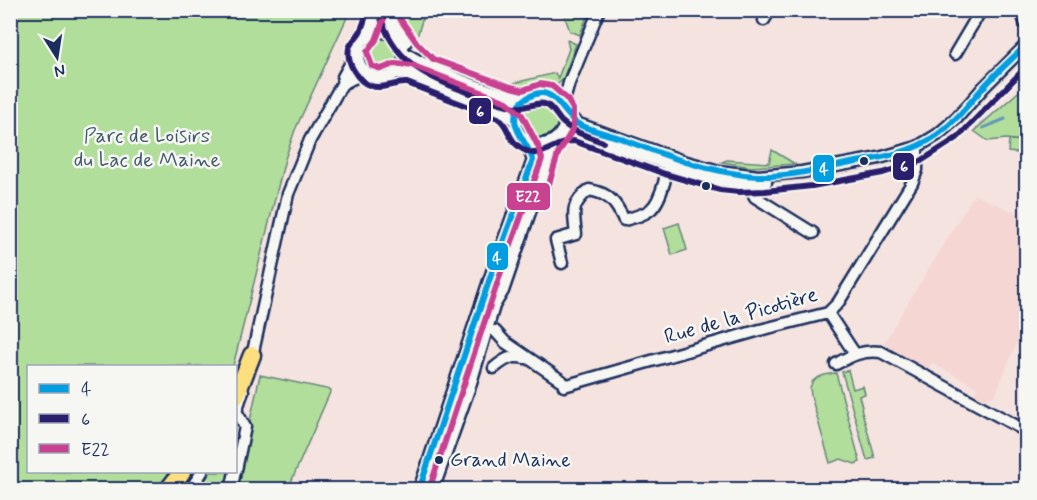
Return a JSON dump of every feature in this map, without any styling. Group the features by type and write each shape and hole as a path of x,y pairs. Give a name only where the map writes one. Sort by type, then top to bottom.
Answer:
{"highway":[{"path":"237,393 252,355"},
{"path":"168,489 180,473"}],"street":[{"path":"237,408 246,381 288,194 310,140 342,84 343,77 358,50 368,36 378,10"},
{"path":"388,10 390,20 401,42 428,67 509,96 524,99 540,93 549,95 556,99 563,110 579,124 719,171 739,174 776,175 917,150 951,123 1026,45"},
{"path":"433,489 470,386 494,306 503,291 558,136 564,126 563,110 569,83 599,10"},
{"path":"955,54 981,10"},
{"path":"1024,11 1026,25"},
{"path":"368,36 379,33 388,34 410,49 428,67"},
{"path":"395,73 403,62 401,42"},
{"path":"358,50 360,63 373,77 382,78 395,73 409,74 499,109 514,120"},
{"path":"524,138 539,144 576,132 668,166 722,181 752,183 798,179 887,162 917,150 951,131 1026,55"},
{"path":"342,84 366,72"},
{"path":"549,95 565,88 569,83"},
{"path":"419,489 493,269 533,160 514,120 517,109 524,99"},
{"name":"Rue de la Picotière","path":"495,331 505,342 562,381 564,386 828,313 838,303 912,183 917,170 917,150"},
{"path":"562,263 556,240 576,234 573,210 578,199 589,190 601,192 615,201 624,220 645,214 659,201 668,166 665,154"},
{"path":"752,183 755,197 813,233"},
{"path":"828,313 855,354"},
{"path":"836,364 855,354 867,351 887,355 1026,431"},
{"path":"494,368 508,357 528,359"},
{"path":"237,413 243,422 244,431 237,462"},
{"path":"190,489 201,473"},
{"path":"231,489 235,473"}],"shaded area":[{"path":"974,195 1026,217 1026,320 995,395 983,399 975,394 977,387 932,363 929,369 883,344"}],"green space":[{"name":"Parc de Loisirs du Lac de Maine","path":"10,11 350,11 295,130 285,159 233,365 27,365 27,473 173,473 159,489 11,489"},
{"path":"395,11 425,11 415,43 399,20"},
{"path":"553,11 576,11 587,16 580,35 570,31 564,15"},
{"path":"381,38 394,43 399,56 394,69 381,74 368,69 363,56 368,43"},
{"path":"567,40 576,44 563,79 557,85 541,82 519,87 512,86 459,67 460,65 510,84 555,73 558,78 569,49"},
{"path":"1026,85 1026,154 1008,152 1009,140 1025,141 1006,139 988,141 974,131"},
{"path":"540,101 553,106 558,119 553,132 540,137 527,132 522,119 527,106"},
{"path":"772,150 795,164 751,167 722,162 727,160 769,163"},
{"path":"535,166 540,168 483,331 478,329"},
{"path":"679,223 687,250 672,255 664,228"},
{"path":"474,338 479,340 428,489 425,489"},
{"path":"848,370 853,389 863,386 865,394 859,396 861,408 875,458 867,460 842,372"},
{"path":"836,373 860,462 855,464 841,459 830,463 811,396 810,386 815,379"},
{"path":"260,375 331,390 288,489 235,490"},
{"path":"210,473 230,473 226,489 198,489"}],"waterway":[{"path":"983,128 1005,119"}],"transit line":[{"name":"6","path":"368,10 360,32 349,48 351,65 366,84 380,87 407,83 498,118 511,138 525,151 540,153 559,144 574,141 665,174 720,190 739,192 812,186 883,173 921,161 957,138 1026,67"},
{"name":"E22","path":"397,10 398,16 417,43 433,59 523,90 540,84 552,86 567,99 573,109 573,129 558,154 546,194"},
{"name":"6","path":"379,12 393,43 402,55 424,73 451,86 503,104 516,107 547,105 571,129 603,142"},
{"name":"E22","path":"386,13 376,40 367,52 372,66 381,69 394,64 411,65 507,102 522,115 542,159 501,272 429,490"},
{"name":"4","path":"419,490 493,269 533,160 518,132 515,119 525,99 536,94 547,94 556,100 578,124 685,162 739,174 781,175 884,157 927,141 955,120 992,78 1026,45"}],"place":[{"name":"Grand Maine","path":"439,460"}]}
